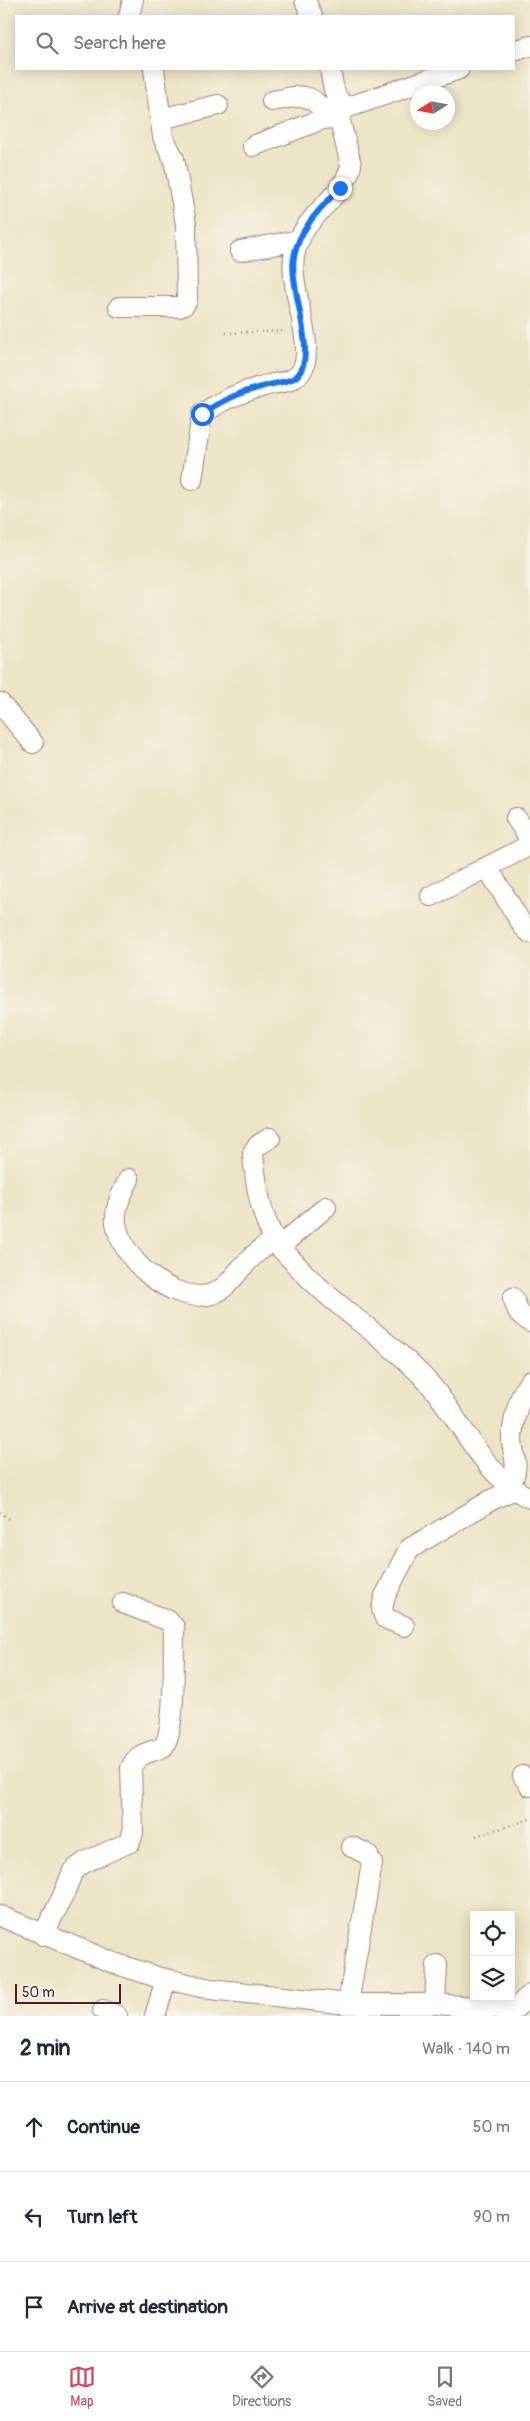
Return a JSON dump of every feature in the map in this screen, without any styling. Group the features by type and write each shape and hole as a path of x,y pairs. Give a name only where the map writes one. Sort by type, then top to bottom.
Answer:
{"street":[{"path":"130,15 133,0"},
{"path":"305,0 312,15"},
{"path":"515,51 530,46"},
{"path":"118,307 179,307 188,300 186,224 174,159 163,137 154,70"},
{"path":"192,480 202,414 260,387 295,378 302,370 306,343 293,280 294,257 299,240 307,224 340,188 350,173 352,165 339,114 342,104 338,100 330,70"},
{"path":"253,146 457,70"},
{"path":"272,102 304,96 339,114"},
{"path":"161,119 218,105"},
{"path":"240,251 299,240"},
{"path":"0,703 33,743"},
{"path":"516,818 530,839"},
{"path":"431,896 530,845"},
{"path":"488,867 523,926 530,933"},
{"path":"270,1138 257,1146 253,1155 264,1214 277,1243 332,1299 410,1363 449,1407 484,1460 518,1490"},
{"path":"129,1179 117,1207 116,1223 125,1246 145,1272 164,1286 191,1294 208,1295 224,1288 248,1260 277,1243 326,1207"},
{"path":"513,1298 519,1313 530,1322"},
{"path":"518,1490 512,1436 519,1400 530,1381"},
{"path":"404,1626 385,1618 382,1609 385,1596 409,1549 518,1490"},
{"path":"43,1935 73,1871 85,1862 130,1842 133,1833 131,1768 133,1762 142,1754 163,1747 168,1735 173,1695 174,1627 166,1620 123,1603"},
{"path":"348,2004 372,1863 367,1854 352,1847"},
{"path":"0,1916 114,1963 166,1979 210,1989 348,2004 435,2004 510,2013 530,1995"},
{"path":"435,2004 437,1965"},
{"path":"155,2016 166,1979"}],"path":[{"path":"226,333 253,330 304,331"},
{"path":"0,1512 11,1520"},
{"path":"476,1836 530,1819"}],"route":[{"path":"202,414 210,408 260,387 295,378 302,370 306,343 293,280 294,257 299,240 307,224 340,188"}]}
